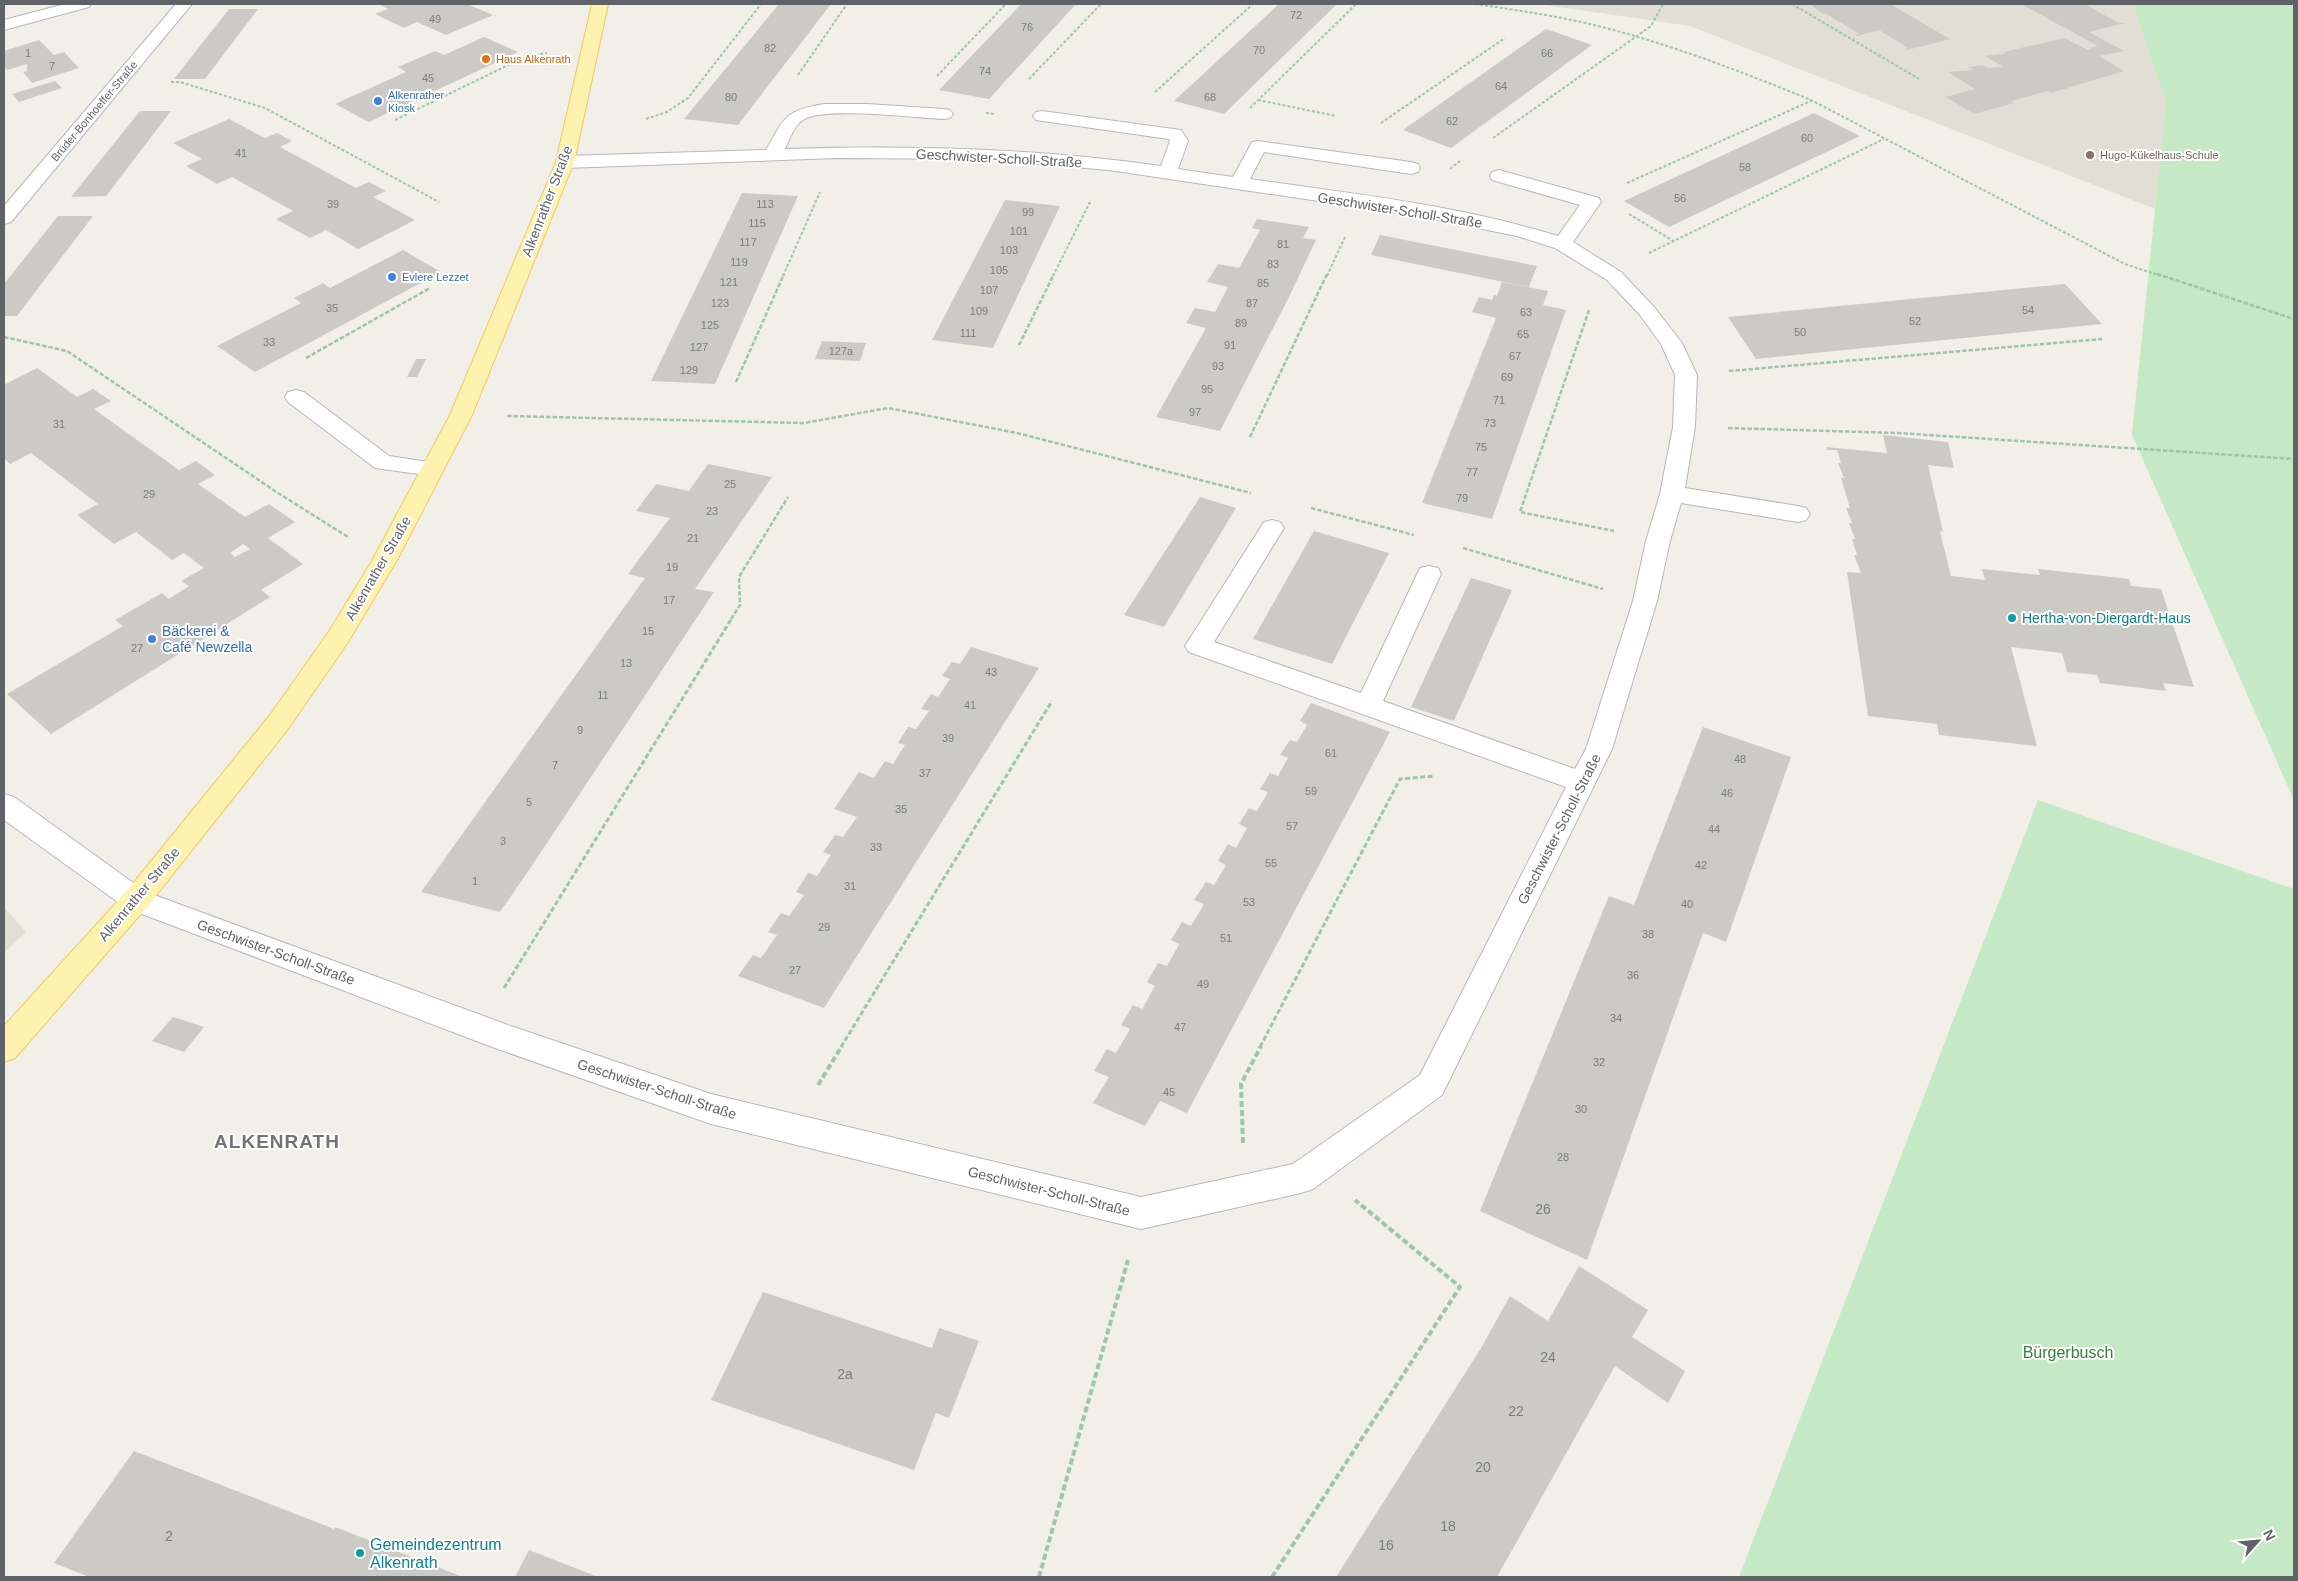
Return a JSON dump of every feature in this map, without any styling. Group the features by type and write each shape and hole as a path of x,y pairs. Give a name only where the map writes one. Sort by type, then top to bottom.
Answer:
{"main road":[{"name":"Alkenrather Straße","path":"4,1048 136,900 279,722 339,636 385,560 461,415 565,162 600,4"}],"street":[{"path":"4,25 83,4"},
{"name":"Brüder-Bonhoeffer-Straße","path":"4,218 184,4"},
{"path":"772,155 796,116 811,110 944,114"},
{"path":"1042,116 1175,134 1179,142 1168,172"},
{"path":"1239,183 1258,146 1411,168"},
{"name":"Geschwister-Scholl-Straße","path":"136,900 480,1028 711,1109 1141,1213 1301,1178 1431,1085 1599,749 1645,601 1658,541 1672,494 1684,427 1686,375 1671,343 1647,311 1610,273 1562,244 1521,231 1413,209 1168,172 1109,164 979,154 837,153 565,162"},
{"path":"1499,176 1601,202 1562,244"},
{"path":"296,397 383,463 433,470"},
{"path":"1672,494 1798,514"},
{"path":"1272,528 1198,646 1582,782"},
{"path":"1368,706 1429,574"},
{"path":"4,805 136,900"}],"path":[{"path":"600,160 608,133 667,112 688,98 761,4"},
{"path":"1001,108 995,114 970,112 944,114 929,107 928,86 1006,4"},
{"path":"1028,80 1101,4"},
{"path":"1152,94 1253,4"},
{"path":"1245,113 1356,4"},
{"path":"1475,4 1539,13 1635,36 1812,100 2125,264 2294,319"},
{"path":"1490,140 1651,26 1663,4"},
{"path":"1792,4 1919,79"},
{"path":"1378,125 1505,38"},
{"path":"395,120 527,56 590,49"},
{"path":"118,82 180,82 265,108 439,202"},
{"path":"1258,100 1341,117"},
{"path":"1675,242 1601,202 1625,184 1812,100"},
{"path":"1658,541 1520,512 1598,285 1610,273 1884,139"},
{"path":"736,382 837,153"},
{"path":"1413,209 1427,188 1466,157"},
{"path":"1019,345 1109,164"},
{"path":"1250,437 1361,202"},
{"path":"296,397 274,376 430,288"},
{"path":"4,337 67,351 278,493 385,560"},
{"path":"1686,375 2102,339"},
{"path":"461,415 804,424 888,408 1017,433 1257,495"},
{"path":"1684,427 1898,433 2294,459"},
{"path":"480,1028 740,605 739,577 788,497"},
{"path":"1305,507 1420,537"},
{"path":"1458,547 1645,601"},
{"path":"792,1128 1052,701"},
{"path":"1244,1190 1241,1084 1400,779 1434,777 1453,736"},
{"path":"1272,1577 1460,1287 1316,1168"},
{"path":"1039,1577 1141,1213"}],"shaded area":[{"name":"Hugo-Kükelhaus-Schule","path":"1538,4 2133,4 2166,102 2155,209 1690,26"},
{"path":"4,907 26,932 4,953"}],"green space":[{"path":"2133,4 2294,4 2294,800 2132,435 2166,102"},
{"name":"Bürgerbusch","path":"2038,800 2294,889 2294,1577 1739,1577"}],"building":[{"path":"378,4 467,4 493,15 446,35 417,22 404,28 375,14 388,9"},
{"path":"779,4 831,4 738,125 684,119"},
{"path":"1021,4 1076,4 989,99 939,90"},
{"path":"1279,4 1337,4 1224,114 1174,101"},
{"path":"1810,4 1890,4 1950,39 1907,50 1904,49 1908,48 1879,30 1857,36 1855,35 1859,34 1825,13 1823,14"},
{"path":"2021,4 2084,4 2119,23 2125,23 2089,32 2124,51 2099,56 2124,71 2051,93 2048,91 2011,101 2014,103 1974,114 1946,97 1975,89 1948,72 1974,70 1969,67 1982,65 1988,68 2003,67 1985,56 2003,54 2006,53 2003,52 2065,38 2088,50 2098,46"},
{"path":"229,9 258,9 205,79 174,79"},
{"path":"1546,29 1592,45 1451,148 1403,130"},
{"path":"484,37 518,52 369,122 335,104 406,72 398,67 435,51 444,55"},
{"path":"39,40 54,55 64,52 79,68 32,83 23,72 27,71 27,64 7,70 4,66 4,51"},
{"path":"55,81 62,88 19,102 12,94"},
{"path":"140,111 171,111 106,196 71,197"},
{"path":"1814,113 1860,136 1669,227 1624,201"},
{"path":"229,119 265,138 277,133 292,141 280,147 356,188 369,182 386,191 373,197 415,220 358,249 326,230 310,238 276,219 293,211 232,177 217,184 186,166 202,159 173,143"},
{"path":"742,193 798,196 715,384 651,381"},
{"path":"1005,200 1060,206 993,348 932,340"},
{"path":"58,216 93,216 17,316 4,316 4,284"},
{"path":"1257,219 1309,227 1303,238 1316,240 1288,299 1220,431 1156,417 1206,328 1186,323 1195,308 1215,312 1228,287 1207,282 1218,264 1239,268 1260,230 1252,228"},
{"path":"1380,235 1537,266 1529,287 1371,255"},
{"path":"403,250 441,272 255,372 217,346 301,303 294,298 323,283 330,288"},
{"path":"1502,282 1548,291 1543,305 1566,310 1492,519 1422,503 1496,318 1472,312 1479,297 1492,300 1494,295 1497,296"},
{"path":"2065,284 2102,324 1756,359 1728,317"},
{"path":"822,341 866,343 860,361 815,359"},
{"path":"416,359 426,359 417,377 407,377"},
{"path":"37,368 77,397 93,389 111,401 94,409 179,470 196,461 215,475 198,484 245,517 269,504 295,522 268,538 303,564 261,590 270,597 51,734 7,694 123,626 115,620 162,593 169,599 189,586 181,581 204,568 184,553 172,560 136,532 114,544 77,515 98,504 31,453 10,464 4,458 4,385","holes":["243,544 250,549 235,557 230,553"]},
{"name":"Hertha-von-Diergardt-Haus","path":"1883,435 1948,442 1954,468 1928,465 1943,532 1940,531 1951,576 1985,580 1982,569 2040,575 2038,569 2129,579 2131,586 2161,589 2194,687 2163,683 2166,691 2100,683 2097,675 2067,672 2062,653 2011,647 2037,746 1939,735 1937,724 1868,716 1847,572 1861,573 1854,555 1857,555 1852,539 1855,539 1849,523 1852,523 1846,508 1850,508 1841,478 1844,478 1838,463 1841,463 1837,450 1827,450 1826,447 1887,453"},
{"path":"708,464 772,477 695,589 714,592 529,870 500,912 421,892 645,578 628,574 670,518 636,511 656,484 689,491"},
{"path":"1200,497 1236,508 1164,627 1124,615"},
{"path":"1314,531 1389,553 1332,664 1253,639"},
{"path":"1471,578 1512,590 1454,721 1411,707"},
{"path":"971,647 1039,668 824,1008 738,976 753,955 761,958 777,935 768,932 781,913 789,916 804,895 796,892 808,873 817,876 831,855 823,852 835,835 843,837 857,817 834,809 859,772 874,778 885,761 893,764 905,745 898,743 908,727 916,729 929,711 921,709 931,694 938,697 950,679 942,676 952,662 960,664"},
{"path":"1311,703 1390,732 1187,1113 1160,1101 1145,1126 1093,1103 1109,1077 1094,1071 1107,1049 1116,1053 1130,1029 1121,1025 1133,1005 1142,1009 1155,986 1147,982 1158,963 1167,966 1179,944 1171,940 1182,922 1191,926 1204,904 1194,900 1206,882 1214,885 1226,865 1218,861 1228,844 1236,848 1247,828 1239,824 1249,808 1257,811 1268,792 1260,789 1270,773 1278,776 1288,758 1280,755 1290,740 1297,742 1307,725 1300,721"},
{"path":"1703,727 1791,757 1726,942 1703,933 1587,1260 1480,1211 1609,896 1634,905"},
{"path":"173,1017 204,1027 184,1052 152,1041"},
{"path":"1579,1266 1648,1310 1632,1337 1685,1371 1668,1403 1615,1366 1497,1577 1336,1577 1481,1348 1510,1296 1548,1321"},
{"path":"763,1292 932,1348 939,1328 979,1341 949,1418 936,1413 914,1470 711,1400"},
{"path":"134,1451 463,1577 89,1577 54,1563"},
{"name":"Gemeindezentrum Alkenrath","path":"529,1550 598,1577 515,1577"}],"place":[{"name":"Haus Alkenrath","path":"486,59"},
{"name":"Alkenrather Kiosk","path":"378,101"},
{"name":"Hugo-Kükelhaus-Schule","path":"2090,155"},
{"name":"Evlere Lezzet","path":"392,277"},
{"name":"Hertha-von-Diergardt-Haus","path":"2012,618"},
{"name":"Bäckerei & Café Newzella","path":"152,639"},
{"name":"Gemeindezentrum Alkenrath","path":"360,1553"}],"district":[{"name":"ALKENRATH","path":"277,1141"}]}
